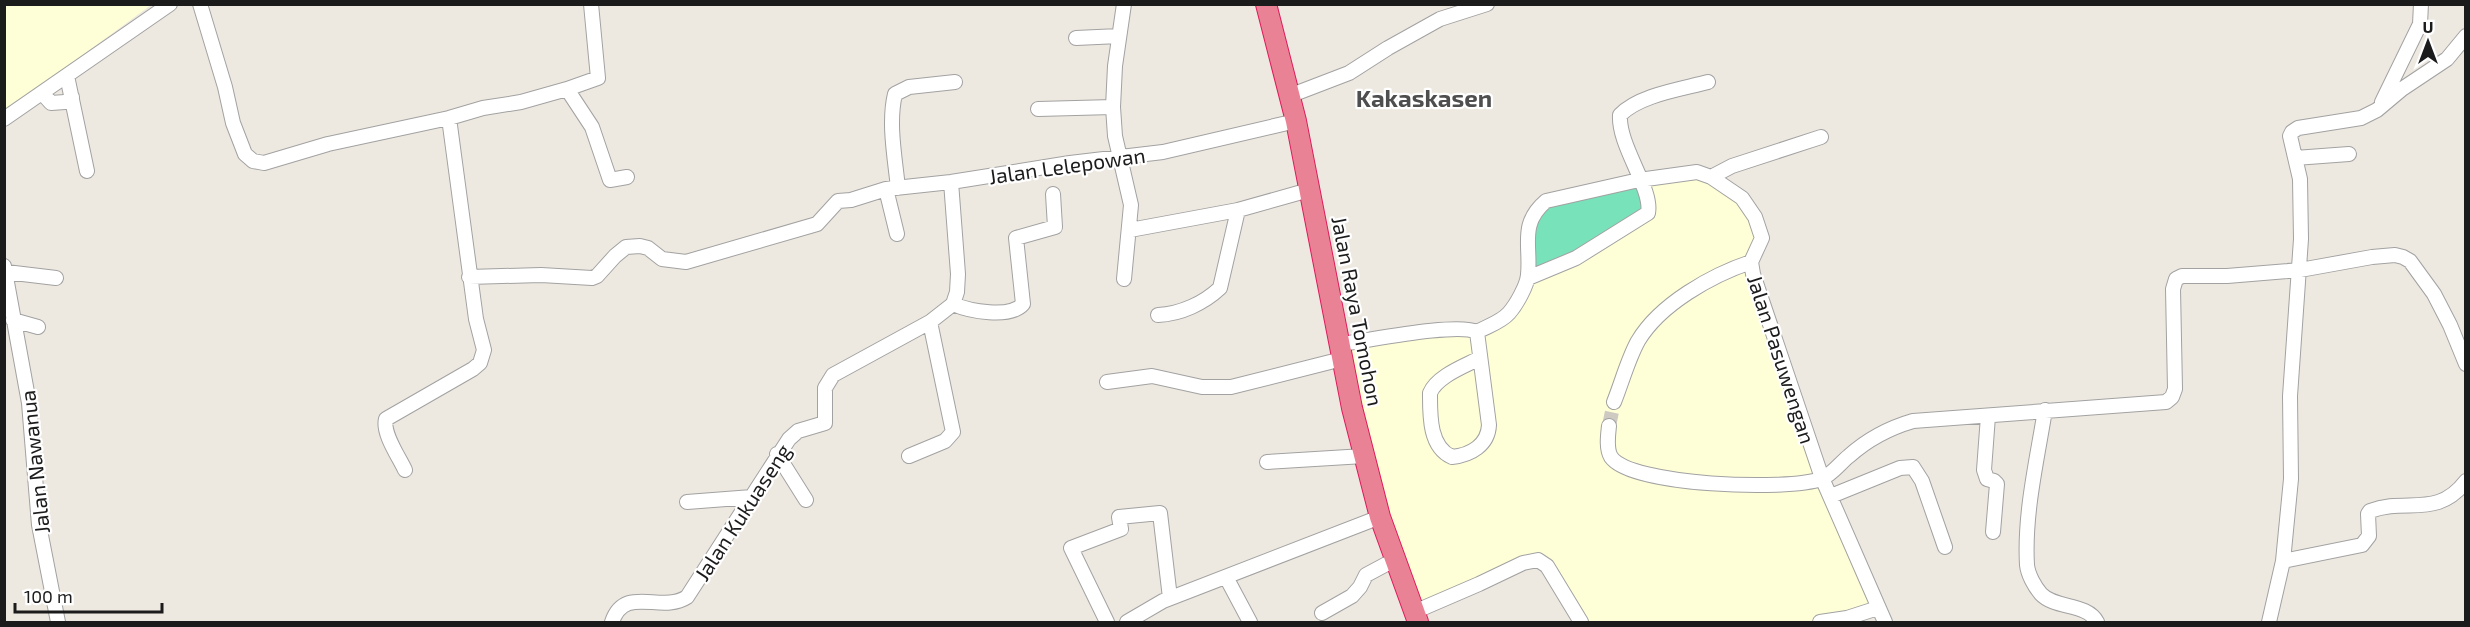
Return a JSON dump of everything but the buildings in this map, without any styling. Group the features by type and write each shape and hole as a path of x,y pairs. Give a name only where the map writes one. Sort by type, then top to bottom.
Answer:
{"highway":[{"name":"Jalan Raya Tomohon","path":"1266,4 1296,121 1364,456 1380,517 1416,617"}],"street":[{"path":"4,119 170,4"},
{"path":"200,4 223,77 233,123 245,154 253,161 264,163 328,144 567,89 598,78 591,4"},
{"path":"1124,4 1113,107 1115,136 1131,205 1124,279"},
{"path":"1288,96 1349,73 1440,19 1487,4"},
{"path":"2377,110 2392,85 2420,24 2421,4"},
{"path":"1076,38 1119,36"},
{"path":"2269,622 2283,561 2291,479 2290,396 2300,270 2301,196 2295,158 2289,140 2292,132 2298,128 2361,118 2377,110 2402,89 2447,59 2466,36"},
{"path":"67,76 87,171"},
{"path":"897,234 892,188 894,137 892,103 895,94 909,87 955,82"},
{"path":"1528,278 1576,258 1648,213 1647,198 1622,132 1620,115 1636,104 1662,94 1708,82"},
{"path":"567,89 592,127 610,180 627,177"},
{"path":"42,93 51,103 57,104 72,97"},
{"path":"1038,109 1113,107"},
{"path":"405,470 387,433 386,420 473,369 483,357 484,350 476,319 449,118"},
{"name":"Jalan Lelepowan","path":"470,277 530,274 592,278 597,276 621,250 635,246 648,248 662,259 686,262 817,224 838,201 852,200 892,188 951,182 1120,156 1163,152 1296,121"},
{"path":"1711,177 1732,166 1821,137"},
{"path":"2295,158 2349,154"},
{"name":"Jalan Pasuwengan","path":"1477,332 1492,326 1509,313 1528,278 1528,226 1538,208 1546,201 1639,180 1697,172 1711,177 1742,198 1755,217 1762,238 1751,262 1756,284 1822,478 1885,622"},
{"path":"951,182 958,274 957,292 953,304 978,312 1010,310 1021,307 1023,304 1016,238 1055,227 1053,194"},
{"path":"1130,230 1238,210 1309,190"},
{"path":"1158,315 1172,315 1188,309 1220,288 1238,210"},
{"path":"1609,426 1608,447 1611,457 1623,467 1678,480 1741,486 1802,483 1822,478 1879,434 1912,421 2166,402 2172,397 2175,385 2174,289 2176,279 2181,276 2227,276 2300,270 2395,255 2410,261 2438,302 2466,364"},
{"path":"1614,402 1638,341 1652,324 1700,285 1751,262"},
{"path":"5,269 56,278"},
{"name":"Jalan Nawanua","path":"5,269 29,403 39,525 58,622"},
{"name":"Jalan Kukuaseng","path":"612,622 617,610 626,604 676,601 687,597 777,454 798,431 825,423 825,388 833,375 930,322 953,304"},
{"path":"13,320 38,327"},
{"path":"909,456 945,441 953,432 930,322"},
{"path":"1107,382 1152,376 1202,387 1231,387 1341,351 1428,332 1465,329 1477,332 1489,433 1483,443 1473,452 1452,457 1441,451 1436,443 1430,393 1432,387 1446,376 1480,358"},
{"path":"2045,410 2030,515 2027,567 2042,595 2088,613 2097,622"},
{"path":"1988,416 1984,470 1987,479 1996,484 1993,532"},
{"path":"777,454 806,500"},
{"path":"1266,462 1364,456"},
{"path":"1831,496 1900,468 1913,467 1922,481 1945,547"},
{"path":"2283,561 2362,545 2369,536 2368,514 2370,511 2440,502 2457,492 2466,481"},
{"path":"687,502 752,496"},
{"path":"1107,622 1071,548 1121,529 1119,518 1160,513 1170,598"},
{"path":"1126,622 1170,598 1380,517"},
{"path":"1322,613 1352,596 1366,575 1394,560"},
{"path":"1416,617 1479,584 1524,563 1538,560 1547,566 1581,622"},
{"path":"1226,577 1250,622"},
{"path":"1820,622 1847,618 1878,608"}],"shaded area":[{"path":"5,5 151,5 5,112"},
{"path":"1697,172 1742,198 1762,238 1753,274 1878,608 1820,622 1581,622 1543,562 1414,612 1340,344 1492,326 1528,278 1532,217"}],"green space":[{"path":"1639,180 1648,213 1528,278 1537,208"}],"tunnel":[{"path":"1609,426 1614,402"}],"district":[{"name":"Kakaskasen","path":"1424,97"}]}
